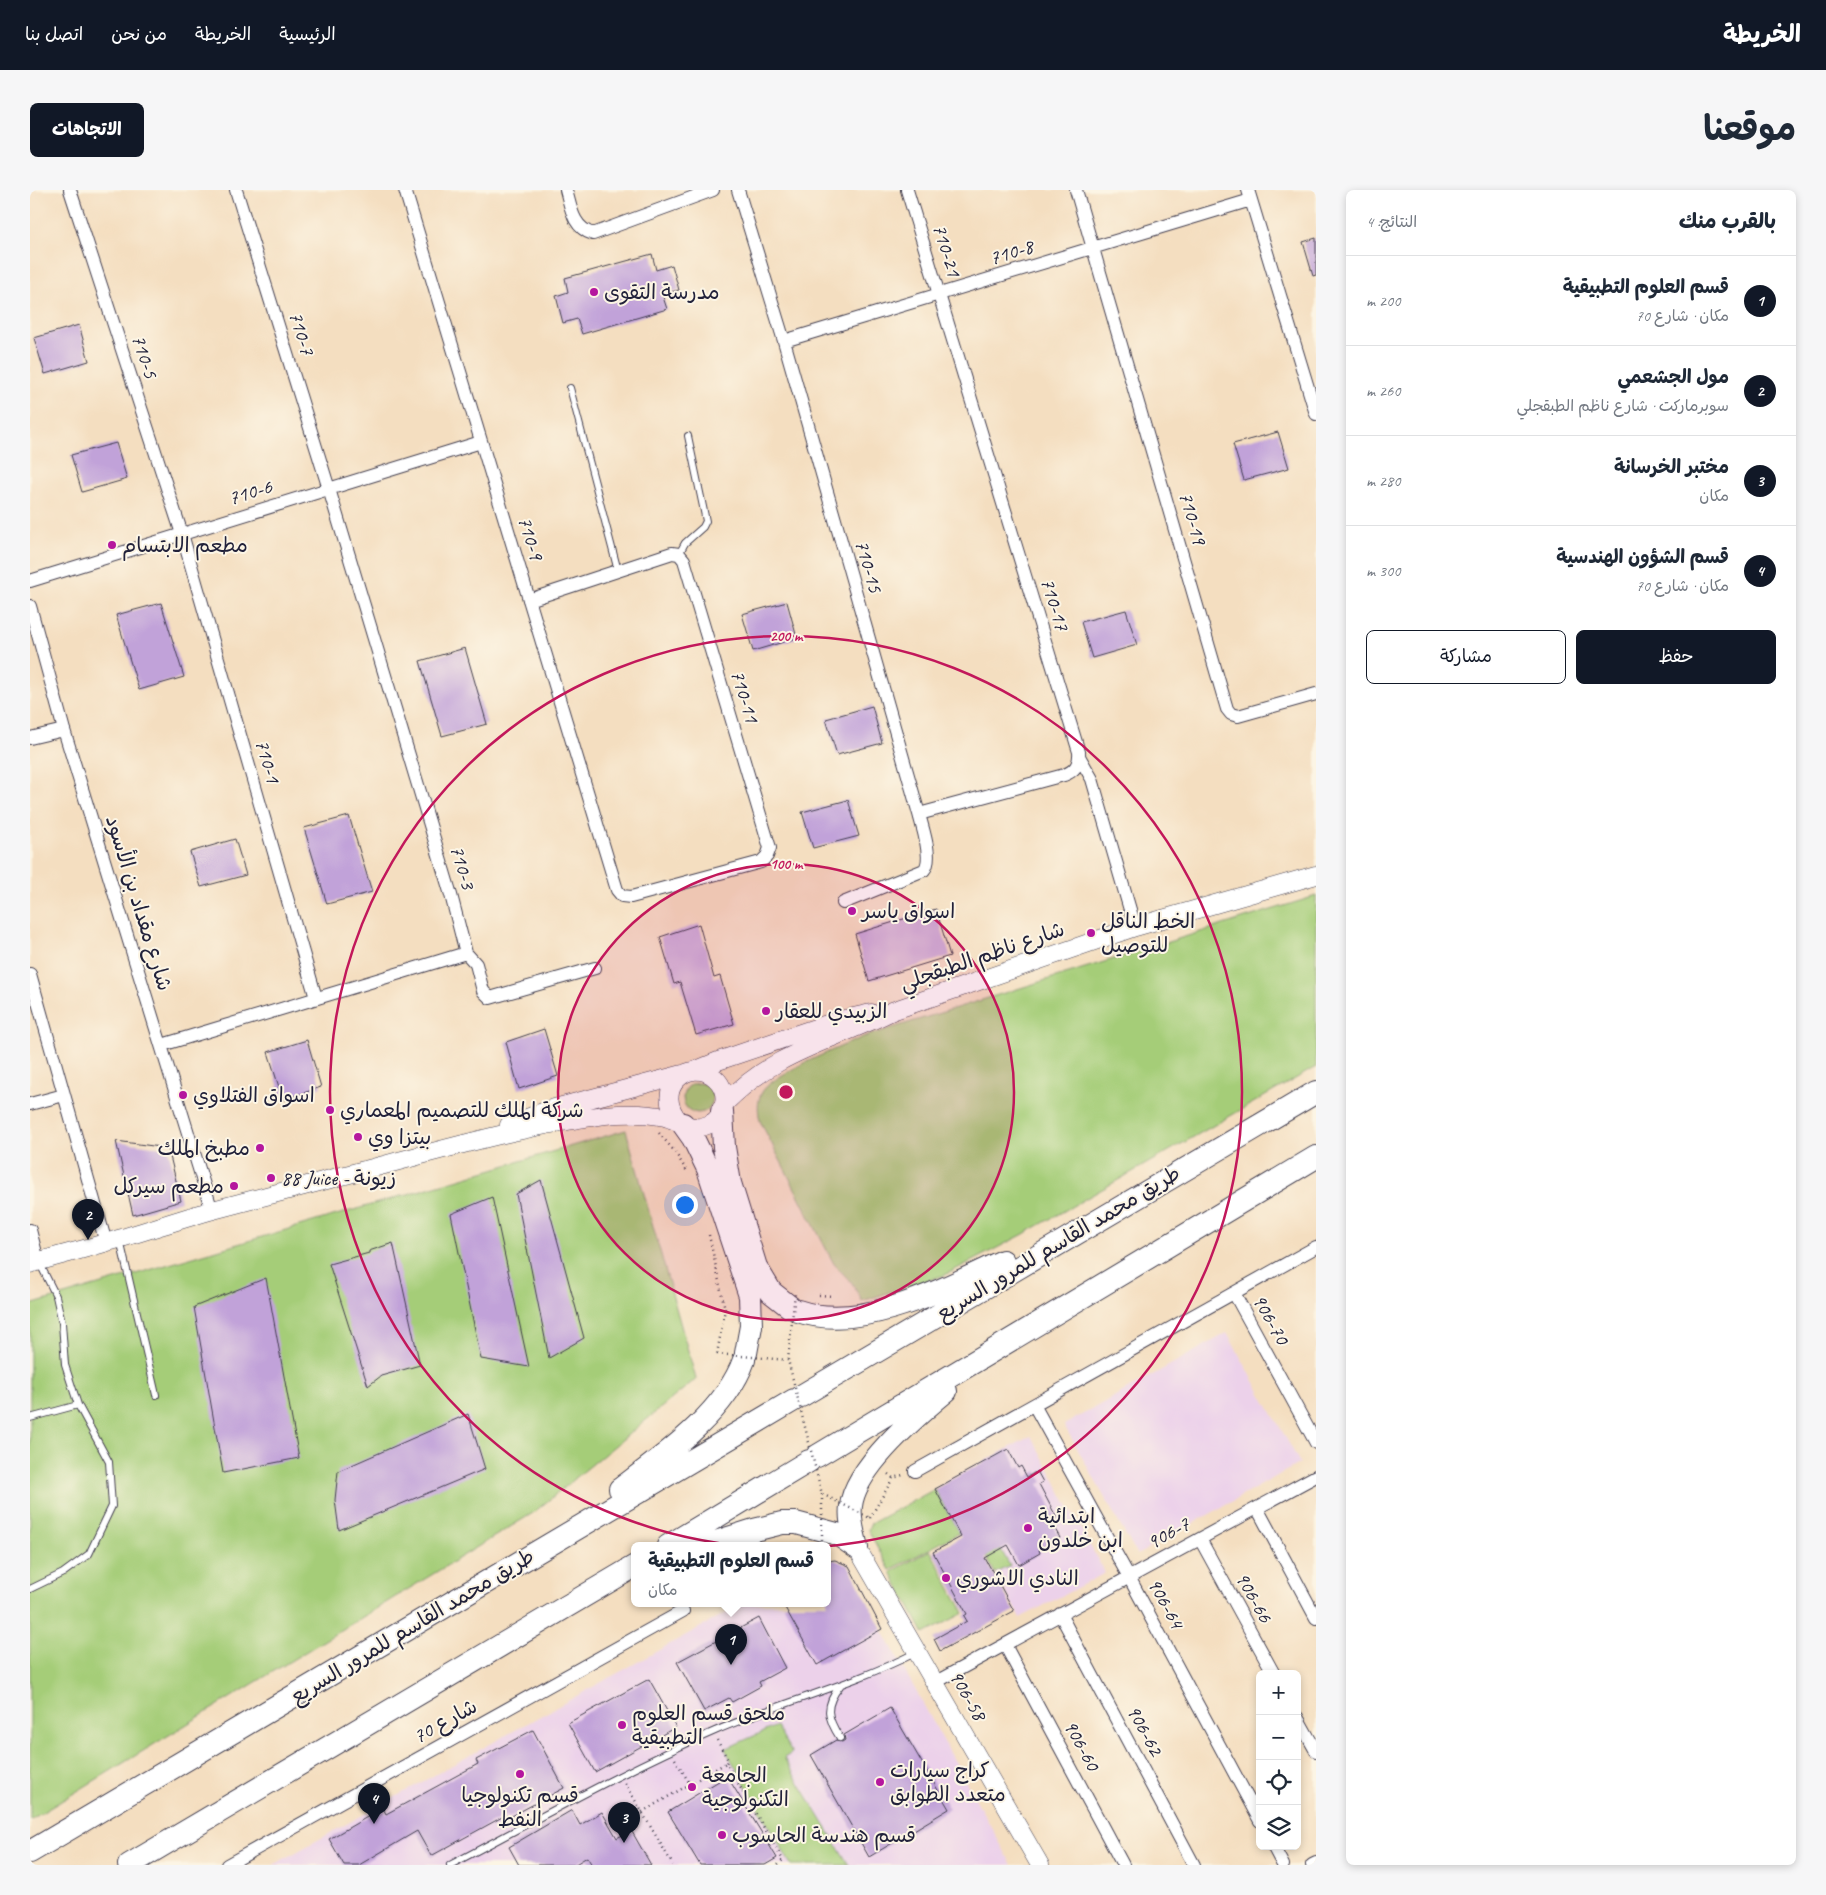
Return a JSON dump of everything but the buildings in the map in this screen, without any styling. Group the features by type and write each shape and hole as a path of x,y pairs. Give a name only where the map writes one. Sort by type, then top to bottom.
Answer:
{"highway":[{"name":"طريق محمد القاسم للمرور السريع","path":"30,1852 1137,1196 1316,1092"},
{"path":"723,1107 724,1147 730,1184 756,1268 771,1292 814,1316 831,1318 874,1312 917,1300 1137,1196"},
{"path":"534,1554 660,1458 683,1438 727,1393 735,1381 745,1356 751,1326 750,1296 708,1169 693,1138 681,1122"},
{"path":"675,1542 1316,1157"},
{"path":"857,1548 852,1525 851,1505 856,1486 874,1461 924,1409 1021,1333"},
{"path":"716,1542 782,1523 796,1523 837,1534 857,1548"},
{"path":"129,1865 631,1568"},
{"path":"563,1608 631,1579"}],"street":[{"name":"710-5","path":"70,190 182,534"},
{"name":"710-7","path":"236,190 329,489"},
{"name":"710-9","path":"405,190 617,890 622,896"},
{"path":"566,190 575,221 583,231 593,234 713,190"},
{"name":"710-15","path":"738,190 784,341 919,814 929,862 927,868 921,872 844,903"},
{"name":"710-21","path":"907,190 939,294"},
{"name":"710-19","path":"1076,190 1227,710 1231,714 1238,716 1316,694"},
{"path":"1249,195 1316,414"},
{"name":"710-8","path":"784,341 1094,247 1249,195"},
{"name":"710-17","path":"939,294 1080,758 1092,779 1135,927"},
{"name":"710-6","path":"30,580 481,442"},
{"name":"710-3","path":"329,489 451,895 466,953 476,964 483,991 490,998 595,968"},
{"name":"710-1","path":"182,534 316,998"},
{"path":"529,600 672,553 679,554"},
{"name":"710-11","path":"622,896 631,897 761,862 767,856 770,848 684,560 679,554"},
{"name":"شارع مقداد بن الأسود","path":"30,606 64,730 212,1210"},
{"path":"30,738 64,730"},
{"path":"919,814 1064,775 1075,770 1080,758"},
{"name":"شارع ناظم الطبقجلي","path":"892,1011 1135,927 1316,875"},
{"path":"162,1045 466,953"},
{"path":"30,974 64,1095 113,1241"},
{"path":"477,1140 551,1109 689,1072 836,1021 892,1011"},
{"path":"30,1230 34,1262 113,1241 212,1210 477,1140 606,1115 643,1114 701,1127 710,1124 717,1118 723,1107 750,1080 780,1061 858,1028 892,1011"},
{"path":"681,1122 672,1112 669,1102 670,1091 675,1081 689,1072 704,1072 714,1076 721,1084 725,1094 723,1107"},
{"path":"30,1104 64,1095"},
{"path":"915,1470 1316,1247"},
{"name":"906-70","path":"1234,1293 1316,1443"},
{"name":"906-64","path":"1034,1405 1256,1814"},
{"name":"906-7","path":"934,1683 1316,1476"},
{"path":"1257,1508 1316,1618"},
{"name":"906-66","path":"1200,1538 1272,1670"},
{"name":"906-58","path":"857,1548 1040,1865"},
{"name":"شارع 70","path":"227,1865 683,1611"},
{"name":"906-62","path":"1060,1614 1194,1865"},
{"name":"906-60","path":"1005,1645 1123,1865"},
{"path":"1301,1724 1316,1751"},
{"path":"1276,1850 1284,1865"},
{"path":"1312,1865 1316,1863"}],"lane":[{"path":"570,388 618,571"},
{"path":"679,554 685,543 703,527 706,521 688,436"},
{"path":"113,1241 156,1395"},
{"path":"30,1589 63,1573 89,1554 112,1506 109,1462 78,1405 65,1365 62,1323 56,1296 34,1262"},
{"path":"30,1418 78,1405"},
{"path":"450,1865 620,1776 713,1732 768,1710 874,1673 917,1652"},
{"path":"840,1686 833,1696 829,1708 830,1720 840,1738"}],"path":[{"path":"643,1114 675,1152 691,1179"},
{"path":"707,1230 715,1258 724,1309 716,1354 788,1360"},
{"path":"794,1304 788,1360 822,1494 822,1542"},
{"path":"874,1461 893,1478"},
{"path":"822,1494 870,1518 893,1478 915,1470"},
{"path":"713,1732 728,1760 726,1763 782,1860 778,1865"},
{"path":"671,1752 690,1784"},
{"path":"642,1812 726,1763"},
{"path":"620,1776 673,1865"}],"shaded area":[{"path":"1227,1333 1300,1463 1137,1555 1064,1425"},
{"path":"1031,1436 1105,1573 1020,1618 946,1482"},
{"name":"الجامعة التكنولوجية","path":"831,1560 835,1560 847,1566 1012,1865 273,1865 737,1607 831,1607"}],"green space":[{"path":"1316,896 1316,1067 1022,1235 945,1275 862,1301 852,1283 834,1264 760,1121 759,1101 761,1094 767,1086 791,1070 863,1037"},
{"path":"698,1083 709,1087 713,1098 709,1109 698,1113 687,1109 683,1098 687,1087"},
{"path":"626,1130 696,1379 533,1513 30,1820 30,1305"},
{"path":"935,1489 959,1533 890,1570 868,1530 870,1524"},
{"path":"972,1496 1010,1566 995,1573 958,1504"},
{"path":"930,1550 964,1613 924,1634 891,1572"},
{"path":"776,1726 792,1753 784,1758 849,1865 791,1865 725,1749"}],"place":[{"name":"مدرسة التقوى","path":"594,292"},
{"name":"مطعم الابتسام","path":"112,545"},
{"name":"اسواق ياسر","path":"852,911"},
{"name":"الخط الناقل للتوصيل","path":"1091,933"},
{"name":"الزبيدي للعقار","path":"766,1011"},
{"name":"اسواق الفتلاوي","path":"183,1095"},
{"name":"شركة الملك للتصميم المعماري","path":"330,1110"},
{"name":"بيتزا وي","path":"358,1137"},
{"name":"مطبخ الملك","path":"260,1148"},
{"name":"88 Juice - زيونة","path":"271,1178"},
{"name":"مطعم سيركل","path":"234,1186"},
{"name":"مول الجشعمي","path":"88,1240"},
{"name":"ابتدائية ابن خلدون","path":"1028,1528"},
{"name":"النادي الاشوري","path":"946,1578"},
{"name":"قسم العلوم التطبيقية","path":"731,1665"},
{"name":"ملحق قسم العلوم التطبيقية","path":"622,1725"},
{"name":"قسم تكنولوجيا النفط","path":"520,1774"},
{"name":"كراج سيارات متعدد الطوابق","path":"880,1782"},
{"name":"الجامعة التكنولوجية","path":"692,1787"},
{"name":"قسم الشؤون الهندسية","path":"374,1824"},
{"name":"قسم هندسة الحاسوب","path":"722,1835"},
{"name":"مختبر الخرسانة","path":"624,1843"}]}
